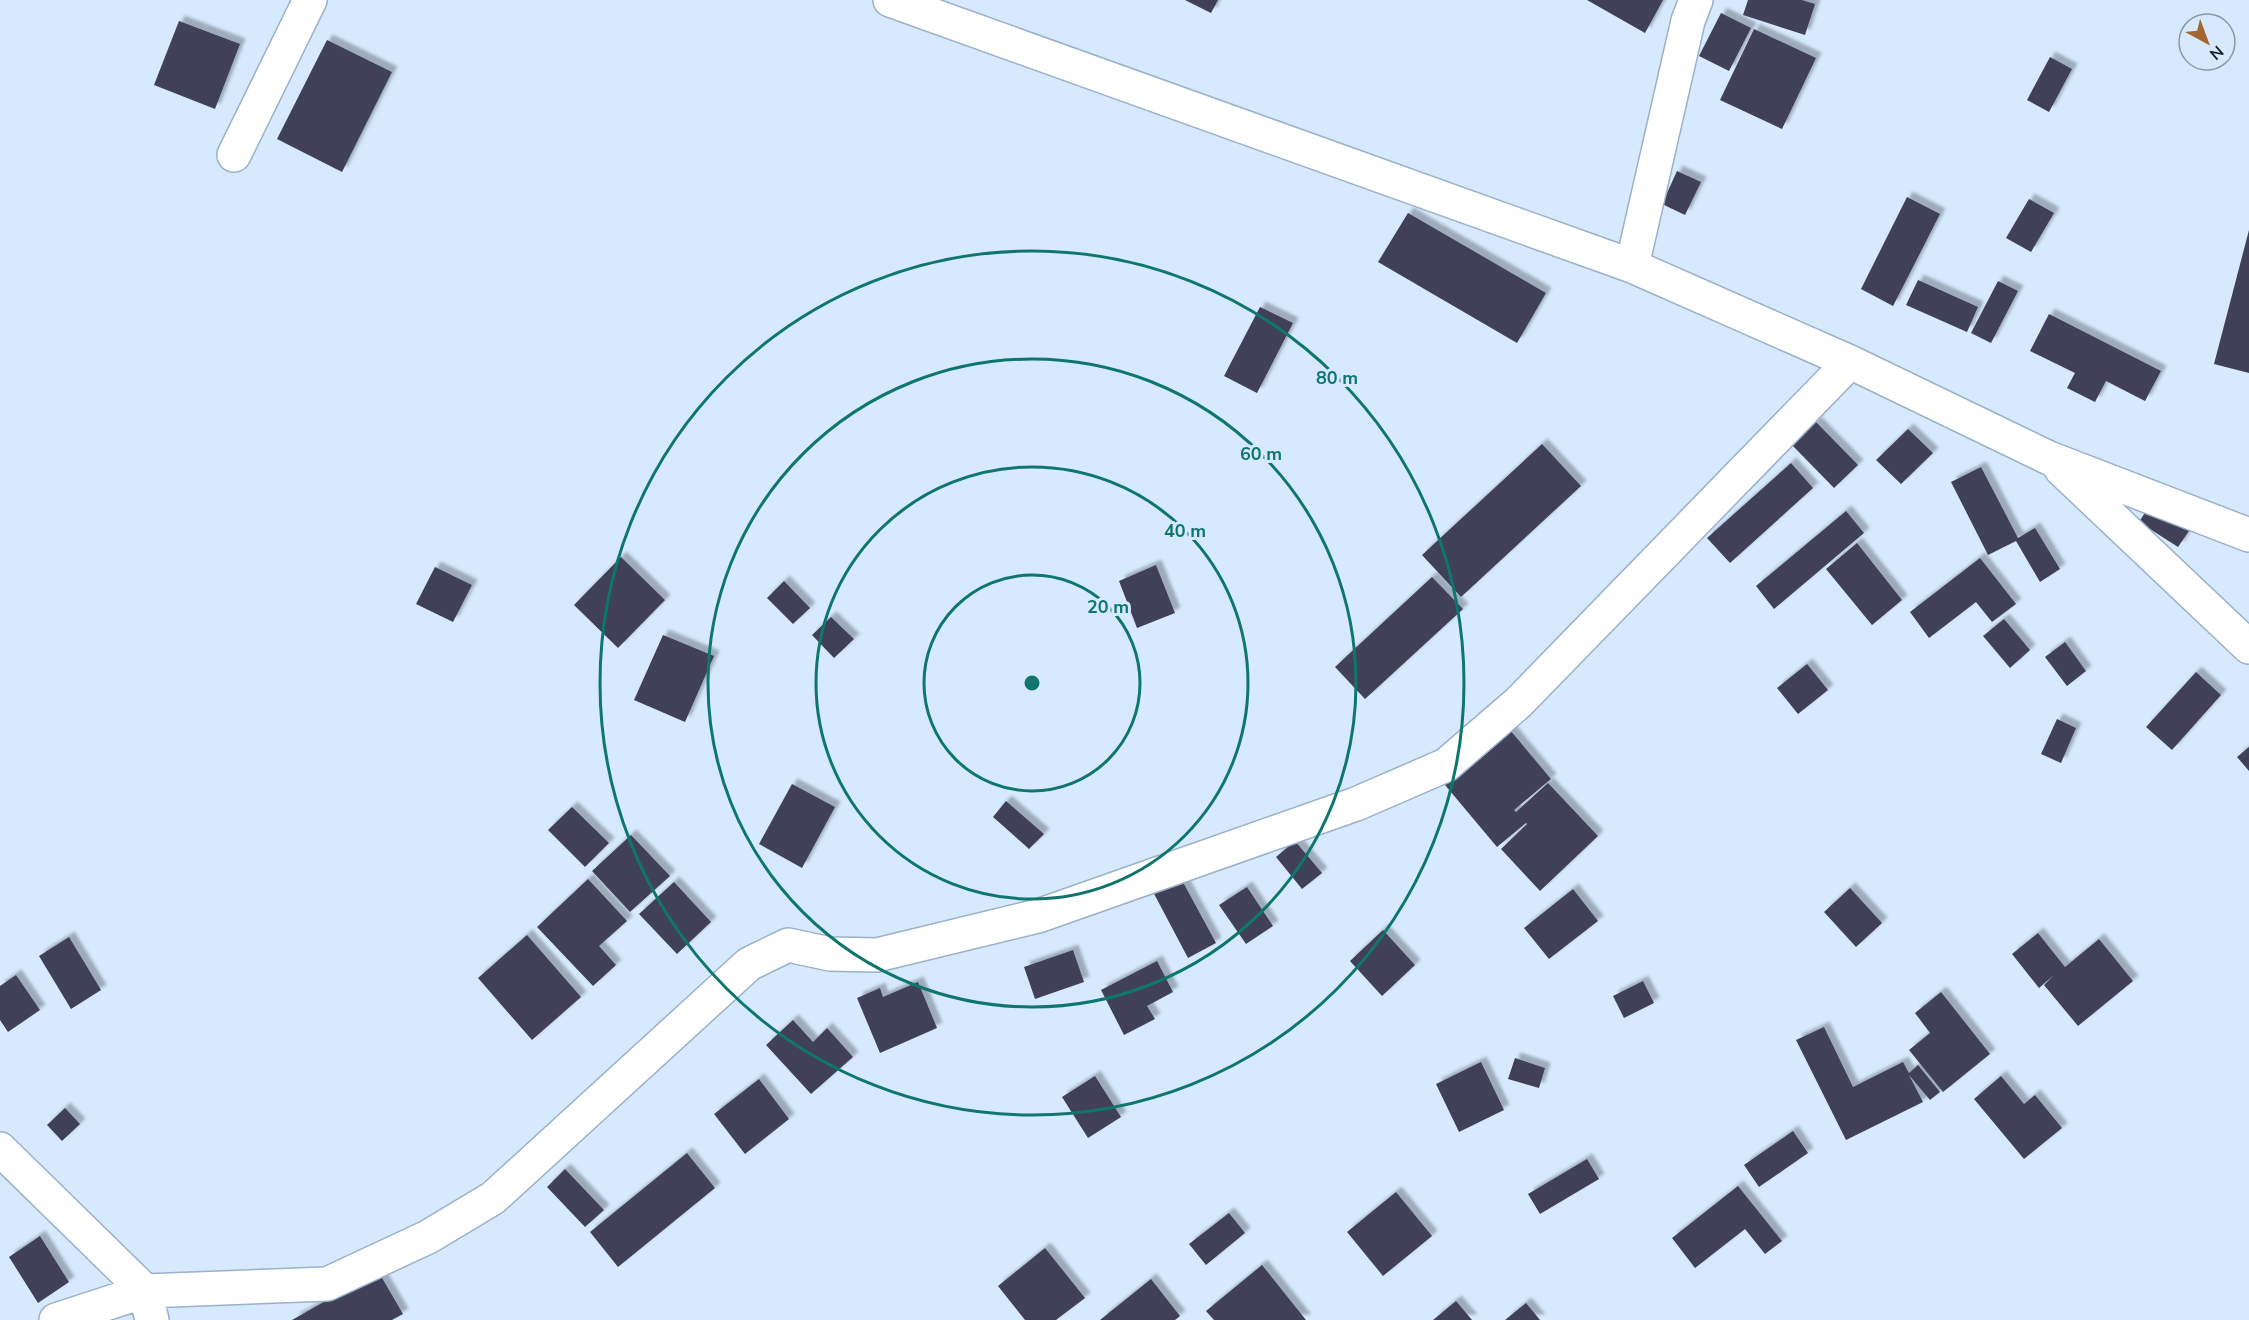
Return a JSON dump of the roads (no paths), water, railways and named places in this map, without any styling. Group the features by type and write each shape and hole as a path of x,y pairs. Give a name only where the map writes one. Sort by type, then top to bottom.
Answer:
{"street":[{"path":"234,155 310,0"},
{"path":"890,0 1632,266 1850,362 2049,458 2249,535"},
{"path":"1632,266 1688,21 1696,0"},
{"path":"56,1320 327,1284 428,1237 493,1198 748,964 788,945 830,954 877,955 1038,916 1356,804 1446,765 1518,703 1850,362"},
{"path":"2049,458 2249,647"},
{"path":"0,1149 149,1306"}]}
